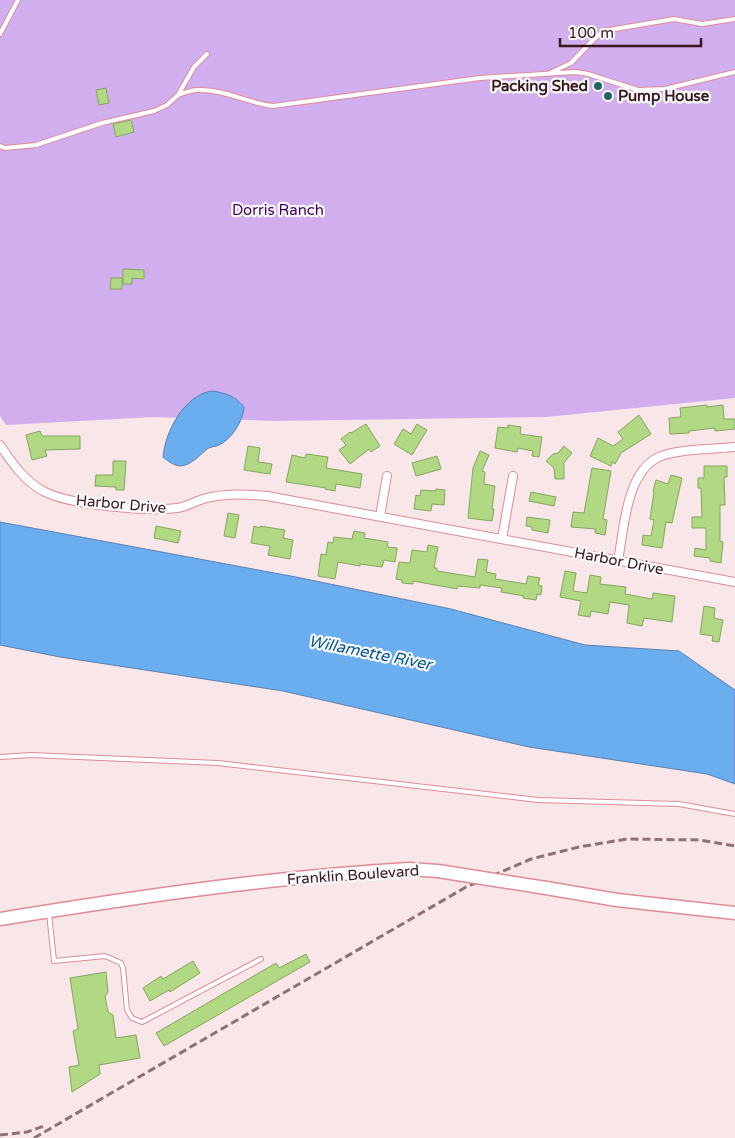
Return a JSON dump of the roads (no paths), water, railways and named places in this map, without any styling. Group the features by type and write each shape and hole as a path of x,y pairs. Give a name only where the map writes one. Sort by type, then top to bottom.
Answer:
{"main road":[{"name":"Franklin Boulevard","path":"0,919 207,887 355,872 409,869 438,871 616,900 735,914"}],"street":[{"name":"Harbor Drive","path":"0,445 12,463 28,480 44,492 86,503 162,509 180,508 217,496 240,493 267,496 735,582"},
{"path":"618,561 631,491 637,476 648,464 659,457 671,454 735,447"},
{"path":"380,516 387,476"},
{"path":"502,539 514,476"}],"lane":[{"path":"0,34 18,0"},
{"path":"549,73 571,64 603,31 674,19 702,24 735,19"},
{"path":"0,146 36,144 102,123 154,111 167,105 178,95 194,67 207,54"},
{"path":"178,95 196,90 218,92 259,105 273,106 480,78 549,73 582,73 638,90 647,90 665,89 735,72"},
{"path":"0,757 31,755 218,763 538,800 679,804 735,814"},
{"path":"48,911 54,962 105,956 121,963 127,1010 132,1018 142,1022 261,959"}],"water":[{"path":"212,391 230,396 244,407 239,424 224,442 218,446 208,448 192,462 181,466 171,463 163,457 172,426 193,399"},
{"name":"Willamette River","path":"0,522 296,577 451,609 585,645 679,651 735,690 735,784 707,774 529,747 283,691 60,657 0,645"}],"railway":[{"path":"34,1138 466,887 531,859 579,847 627,839 700,840 735,846"},
{"path":"0,1135 27,1132 44,1126"}],"place":[{"name":"Packing Shed","path":"598,86"},
{"name":"Pump House","path":"608,96"}],"park label":[{"name":"Dorris Ranch","path":"278,210"}]}
